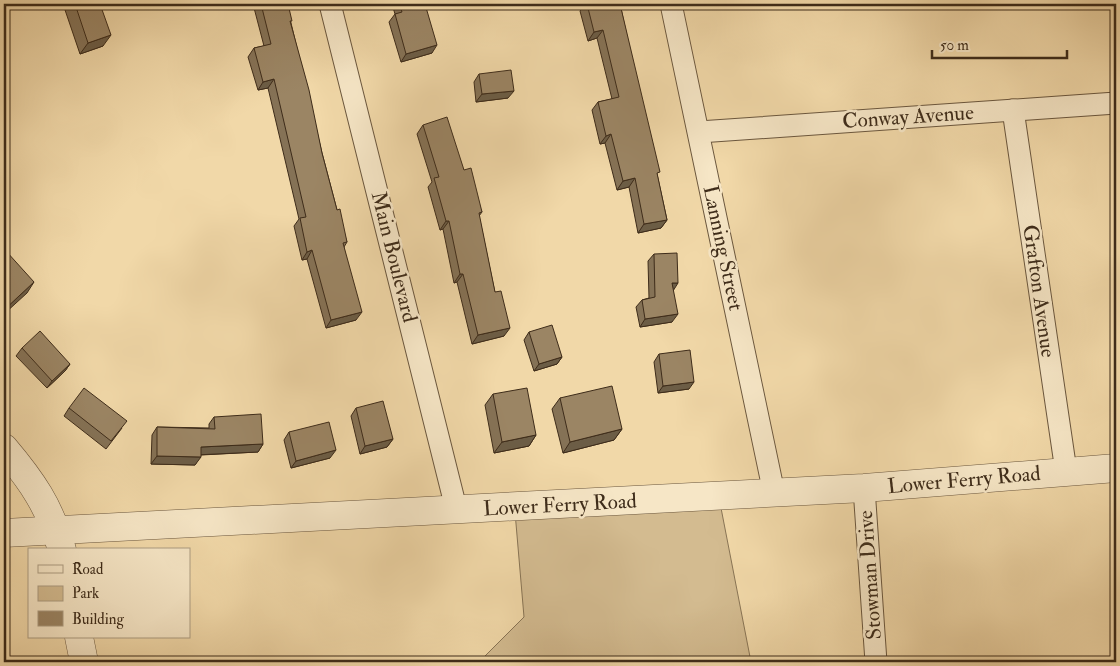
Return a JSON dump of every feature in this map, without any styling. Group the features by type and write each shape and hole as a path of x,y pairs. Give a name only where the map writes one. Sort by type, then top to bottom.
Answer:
{"street":[{"name":"Main Boulevard","path":"330,4 448,476 455,511"},
{"name":"Lanning Street","path":"672,4 774,493"},
{"name":"Conway Avenue","path":"699,132 1116,103"},
{"name":"Grafton Avenue","path":"1013,110 1066,471"},
{"path":"4,448 42,498 59,540"},
{"name":"Lower Ferry Road","path":"4,533 59,540 455,511 864,488 1116,468"},
{"name":"Stowman Drive","path":"864,488 876,662"},
{"path":"79,638 84,662"}],"green space":[{"path":"721,508 751,662 484,662 485,656 524,617 515,512"}],"building":[{"path":"75,4 100,4 111,35 88,43"},
{"path":"261,4 288,4 292,21 290,21 309,90 322,153 337,210 340,209 347,242 343,243 362,312 331,320 312,250 307,252 300,218 306,217 274,79 263,82 254,48 271,44"},
{"path":"399,4 425,4 437,45 406,54 395,14 402,12"},
{"path":"587,4 620,4 660,172 657,173 667,220 644,224 635,178 623,181 611,134 606,136 598,102 619,97 603,30 594,32"},
{"path":"511,70 514,91 482,94 479,74"},
{"path":"447,117 464,170 471,168 482,212 479,213 495,292 501,291 510,328 478,335 463,274 460,274 449,221 446,221 434,178 439,177 423,125"},
{"path":"6,251 34,282 4,310 4,253"},
{"path":"677,253 678,283 672,283 678,314 645,319 642,300 655,297 654,254"},
{"path":"552,325 562,357 539,364 529,332"},
{"path":"40,331 70,364 52,381 22,348"},
{"path":"690,350 694,382 663,386 659,354"},
{"path":"612,386 622,429 570,442 560,398"},
{"path":"84,388 127,421 111,441 69,408"},
{"path":"527,388 536,435 502,442 493,394"},
{"path":"383,401 393,439 365,446 356,408"},
{"path":"261,414 263,444 201,447 201,457 157,456 157,427 215,429 214,417"},
{"path":"329,422 336,450 296,461 289,432"}]}
